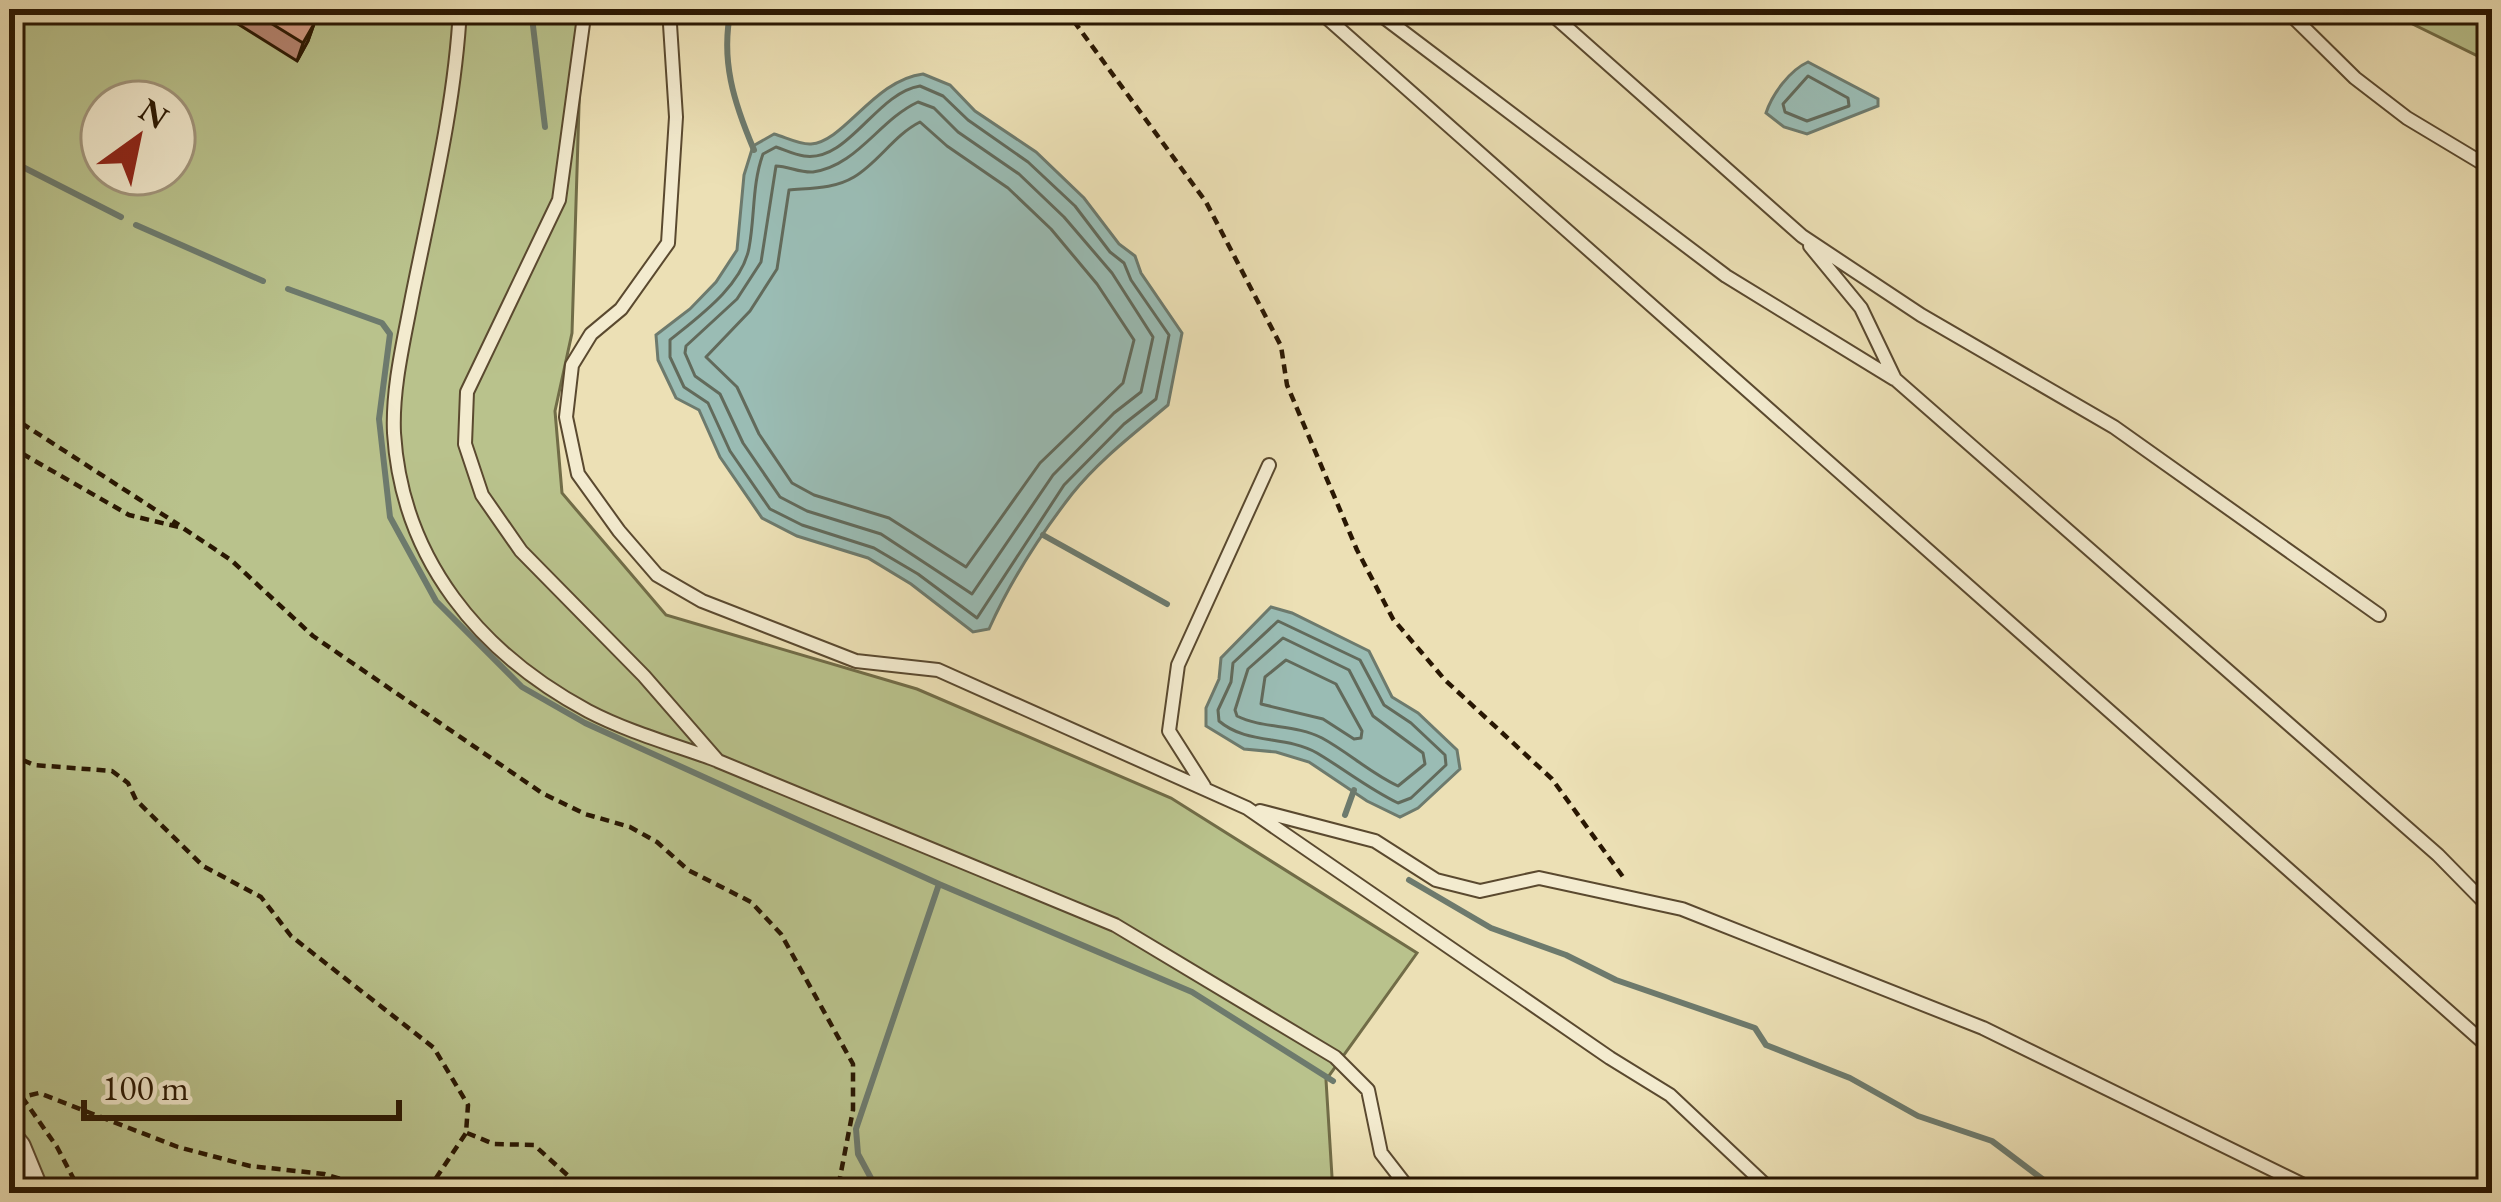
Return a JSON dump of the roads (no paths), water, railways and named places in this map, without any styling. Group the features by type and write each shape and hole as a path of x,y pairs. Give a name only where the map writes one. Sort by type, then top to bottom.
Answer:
{"street":[{"path":"9,1136 37,1193"}],"lane":[{"path":"460,9 458,64 400,361 394,431 424,550 456,606 510,662 591,713 1115,925 1335,1057 1368,1090 1381,1153 1412,1193"},
{"path":"585,9 559,200 466,392 465,444 482,496 521,551 644,676 718,761"},
{"path":"669,9 676,117 668,243 622,309 591,334 572,365 566,417 578,474 657,575 702,601 856,661 938,670 1247,808 1670,1095 1774,1193"},
{"path":"1317,9 2492,1050"},
{"path":"1373,9 1726,276 1895,380 2438,855 2492,910"},
{"path":"1546,9 1802,236 1921,316 2114,427 2379,615"},
{"path":"2285,9 2355,78 2407,118 2492,169"},
{"path":"1802,236 1861,308 1895,380"},
{"path":"1204,788 1169,731 1178,665 1269,465"},
{"path":"1247,808 1376,841 1436,880 1480,891 1539,878 1682,910 1983,1028 2320,1193"}],"water":[{"path":"1808,62 1878,99 1878,106 1807,134 1784,127 1766,113 1782,83"},
{"path":"923,74 950,85 975,111 1036,152 1084,198 1119,244 1135,256 1141,273 1182,333 1168,405 1083,482 1027,559 989,629 973,632 868,558 797,536 762,518 720,457 699,410 676,398 658,360 656,335 716,282 737,250 744,175 753,146 774,134 807,144 823,141 889,87"},
{"path":"1271,607 1369,651 1392,697 1418,713 1457,750 1460,769 1418,808 1400,817 1309,762 1244,749 1206,726 1206,708 1219,679 1221,658"}],"waterway":[{"path":"531,9 545,127"},
{"path":"731,9 727,46 731,81 754,150"},
{"path":"9,160 121,217"},
{"path":"136,225 263,281"},
{"path":"288,289 382,323 390,334 379,419 390,517 436,601 522,687 585,723 939,884 856,1129 858,1154 879,1193"},
{"path":"1043,535 1167,604"},
{"path":"1345,815 1354,790"},
{"path":"1409,880 1491,928 1566,955 1616,980 1755,1028 1766,1045 1850,1078 1918,1116 1992,1141 2061,1193"},
{"path":"939,884 1192,992 1333,1081"}]}
